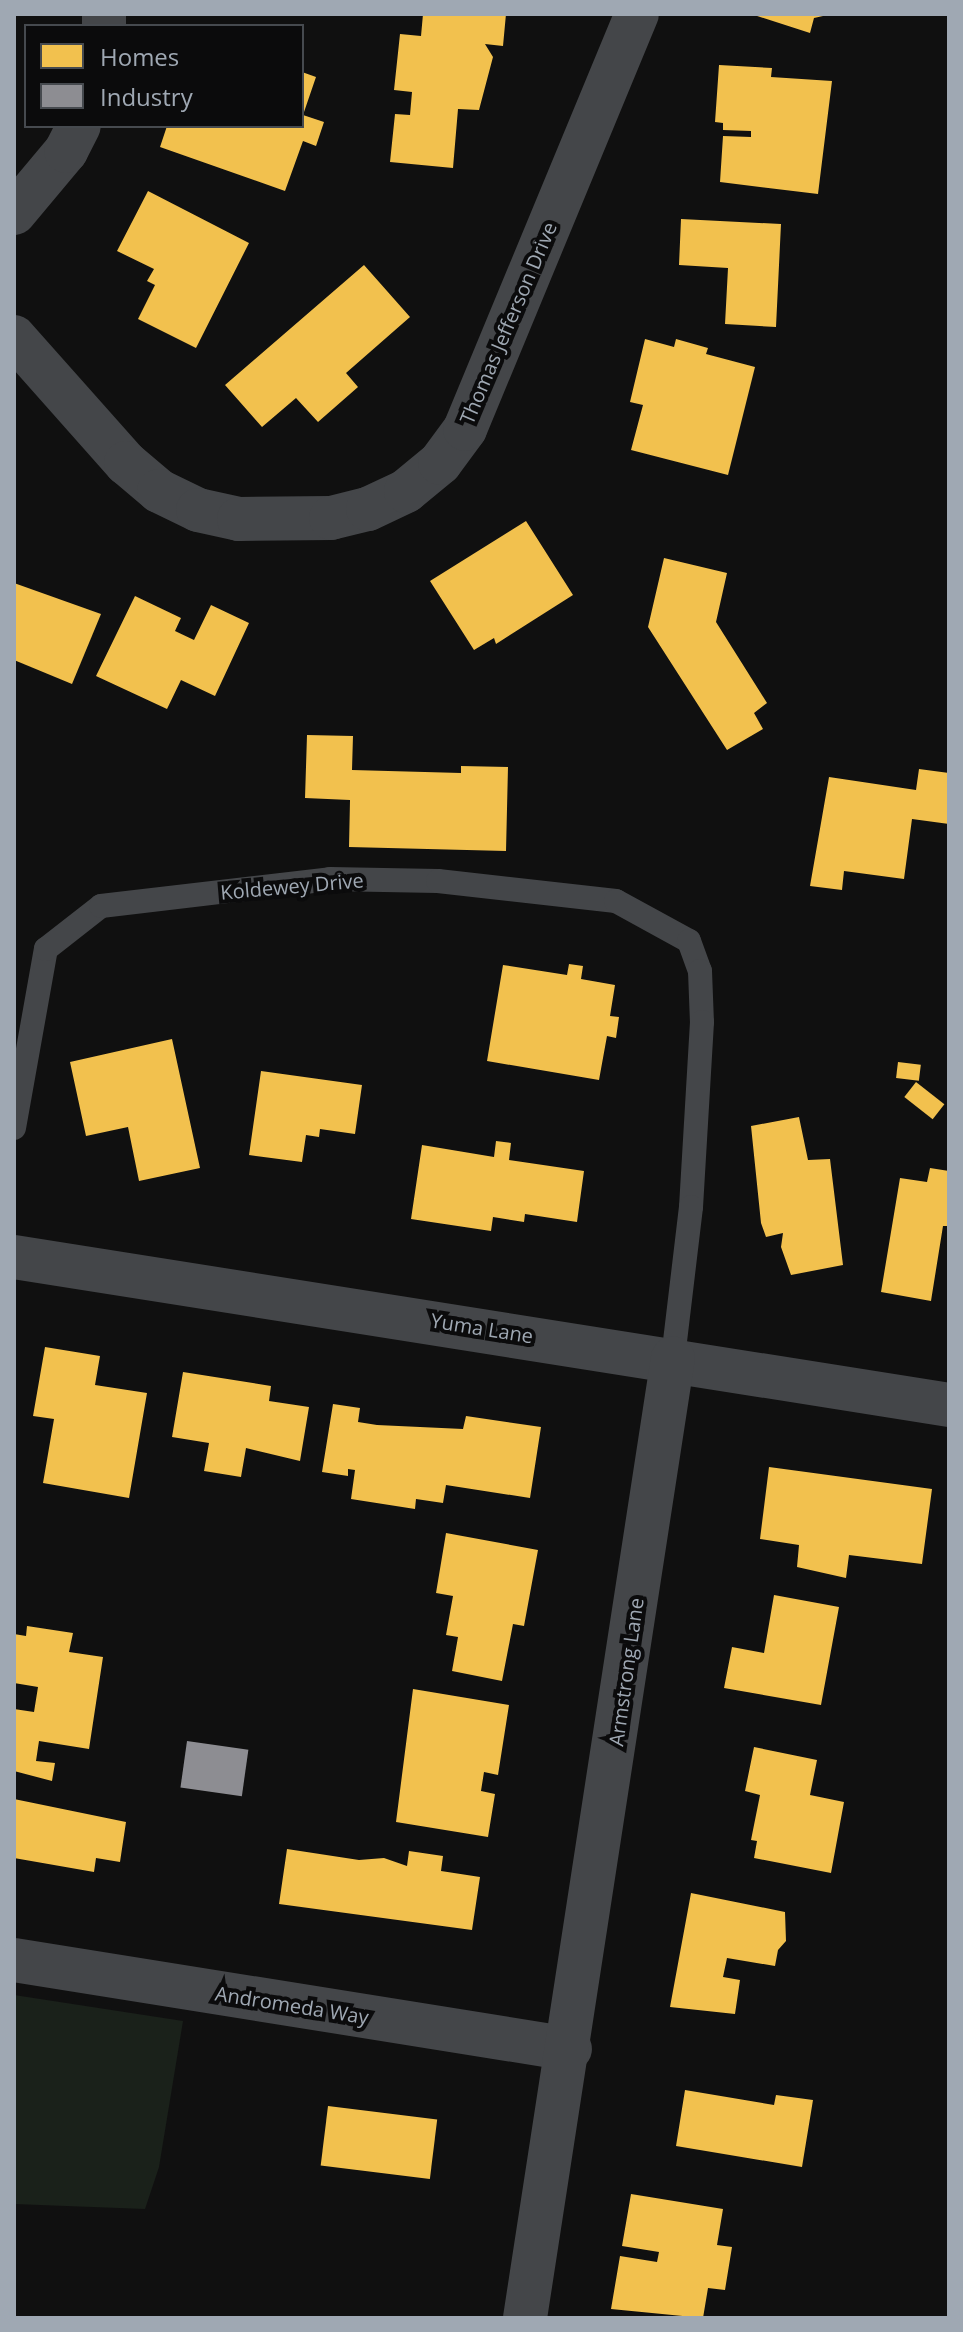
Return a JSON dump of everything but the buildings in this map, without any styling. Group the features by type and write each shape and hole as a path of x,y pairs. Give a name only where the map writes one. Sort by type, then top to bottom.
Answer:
{"street":[{"name":"Thomas Jefferson Drive","path":"14,337 126,463 159,491 198,510 239,519 331,518 368,509 406,491 440,463 465,429 637,14"},
{"path":"14,213 66,151 78,128"},
{"name":"Yuma Lane","path":"14,1257 673,1358 949,1405"},
{"name":"Armstrong Lane","path":"525,2318 570,2049 673,1358"},
{"name":"Andromeda Way","path":"14,1960 570,2049"}],"lane":[{"name":"Koldewey Drive","path":"14,1128 46,949 101,906 330,879 438,881 616,901 689,941 700,971 702,1022"},
{"name":"Armstrong Lane","path":"673,1358 691,1207 702,1022"}],"shaded area":[{"path":"14,1995 183,2021 159,2167 145,2209 14,2204"}]}
